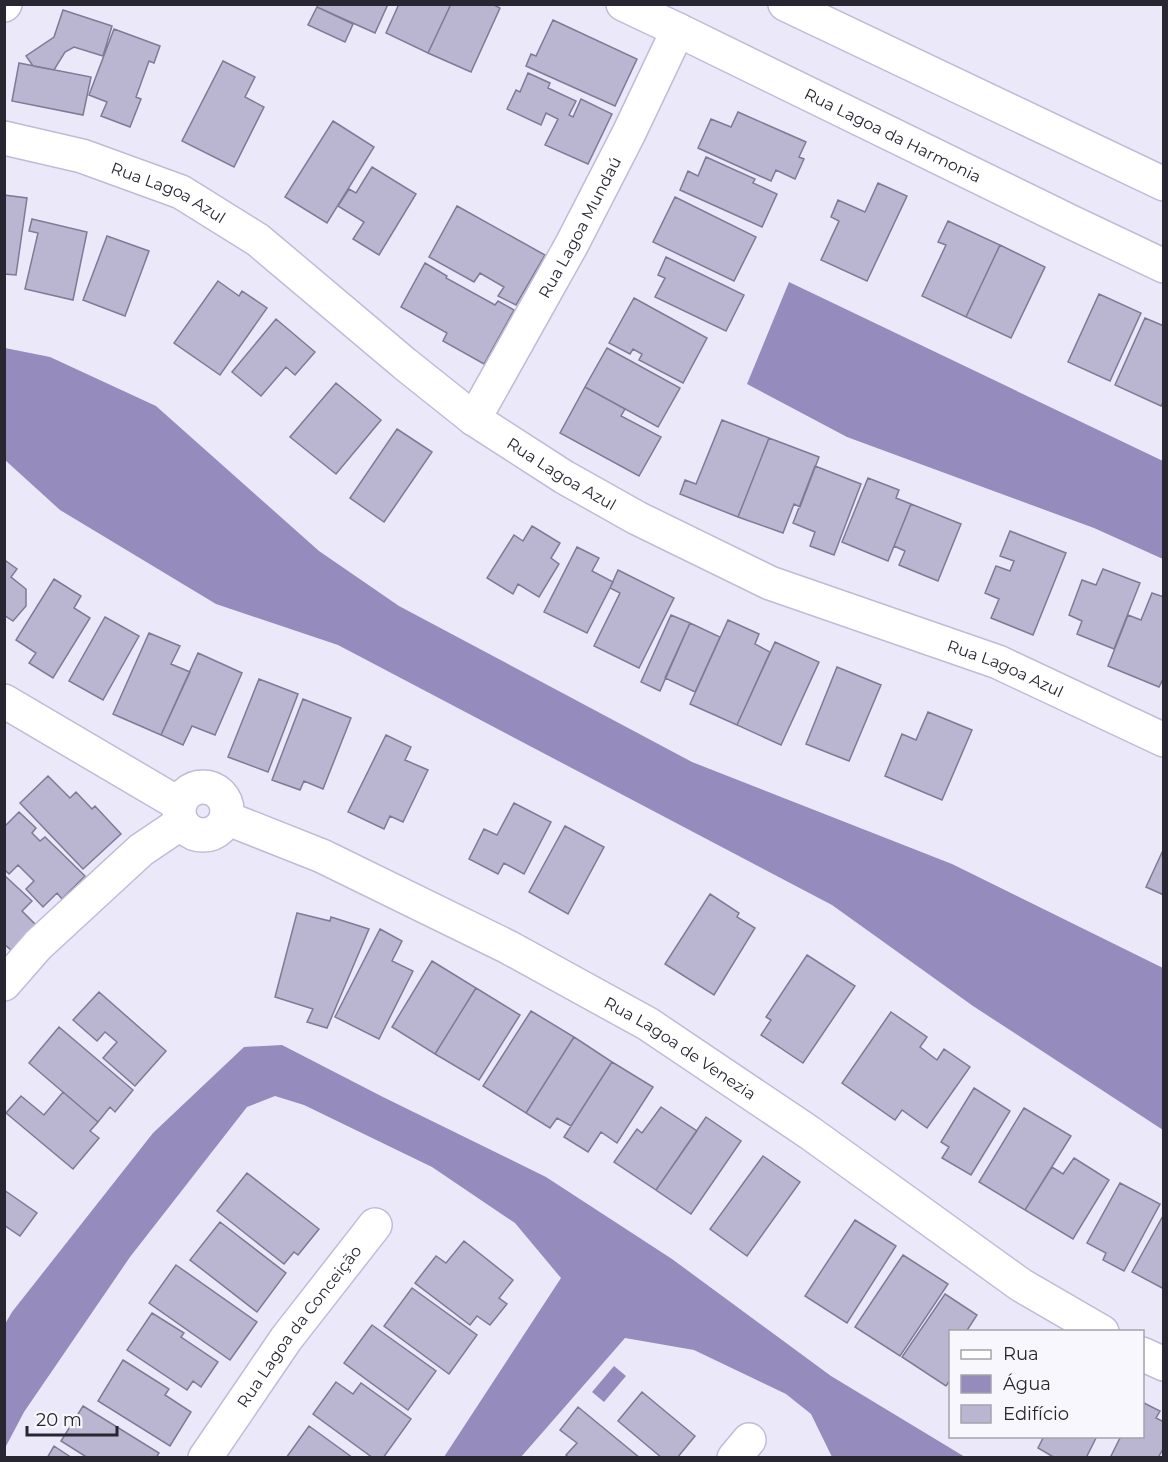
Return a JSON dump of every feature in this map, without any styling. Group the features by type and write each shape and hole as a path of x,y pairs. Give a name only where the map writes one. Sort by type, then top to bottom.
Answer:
{"street":[{"name":"Rua Lagoa da Harmonia","path":"624,4 1164,266"},
{"path":"785,4 1164,184"},
{"name":"Rua Lagoa Mundaú","path":"474,419 572,243 628,135 678,30"},
{"name":"Rua Lagoa Azul","path":"4,138 82,156 181,192 258,240 474,419 573,482 638,518 770,583 998,663 1164,740"},
{"path":"4,701 180,813 38,945 4,984"},
{"name":"Rua Lagoa de Venezia","path":"180,813 188,830 196,834 206,835 215,832 226,818 322,856 497,942 648,1024 810,1133 1021,1285 1099,1330"},
{"name":"Rua Lagoa da Conceição","path":"205,1458 286,1339 375,1225"},
{"path":"1144,1355 1164,1365"}],"water":[{"path":"789,282 1163,461 1163,559 1094,528 847,437 747,384"},
{"path":"5,348 50,357 156,406 319,551 399,606 692,762 952,864 1163,968 1163,1130 973,1006 832,905 338,645 216,604 60,510 5,460"},
{"path":"282,1045 546,1177 672,1259 831,1376 965,1457 832,1457 811,1414 786,1394 694,1350 625,1338 521,1457 444,1457 561,1278 515,1223 432,1167 304,1105 275,1096 247,1107 130,1257 24,1412 5,1448 5,1324 12,1312 153,1133 244,1047"},
{"path":"614,1366 626,1376 604,1402 592,1392"}],"building":[{"path":"318,4 388,4 375,33 317,7"},
{"path":"399,4 451,4 428,53 386,33"},
{"path":"451,4 492,4 500,8 471,72 428,53"},
{"path":"317,7 353,24 345,42 308,25"},
{"path":"63,10 112,26 103,56 74,47 65,52 54,70 33,66 26,56 54,37"},
{"path":"553,20 637,59 615,106 526,66 531,54 536,56"},
{"path":"114,29 160,46 154,63 149,61 136,97 141,99 130,127 101,116 107,102 89,95"},
{"path":"223,61 255,77 245,97 264,107 234,167 182,141"},
{"path":"19,63 91,77 83,115 12,101"},
{"path":"528,73 550,83 548,88 576,101 569,115 573,117 581,99 612,114 588,164 545,145 558,119 546,113 541,125 507,109 516,90 520,92"},
{"path":"738,112 806,142 799,157 804,159 795,179 776,170 771,181 698,148 711,119 731,127"},
{"path":"333,121 374,147 327,223 285,197"},
{"path":"706,157 755,179 753,183 777,194 762,227 680,190 688,171 698,176"},
{"path":"372,167 416,194 379,255 353,239 364,222 338,206 349,189 356,193"},
{"path":"878,183 907,196 867,281 821,260 839,221 831,217 838,200 865,212"},
{"path":"4,195 27,198 16,275 4,274"},
{"path":"675,197 756,237 734,281 653,242"},
{"path":"457,206 545,255 516,305 498,296 504,287 480,273 474,282 429,257"},
{"path":"32,219 87,232 73,300 25,289 38,233 29,231"},
{"path":"948,221 1000,245 966,317 922,296 946,245 938,242"},
{"path":"107,236 149,251 125,316 83,300"},
{"path":"1000,245 1045,267 1011,338 966,317"},
{"path":"666,257 744,295 726,331 655,297 665,278 658,275"},
{"path":"425,263 447,276 446,278 495,305 498,301 514,310 484,364 443,341 447,333 401,307"},
{"path":"218,281 239,296 242,291 267,308 220,375 174,343"},
{"path":"1099,294 1141,313 1110,381 1068,362"},
{"path":"634,298 707,338 683,383 639,360 642,354 633,349 630,354 609,343"},
{"path":"1145,318 1164,326 1164,401 1161,406 1115,385"},
{"path":"276,319 315,352 295,375 286,367 261,396 232,372"},
{"path":"607,348 680,388 658,427 585,387"},
{"path":"336,383 381,420 336,474 290,437"},
{"path":"585,387 625,409 621,416 661,437 639,476 560,433"},
{"path":"722,420 769,438 738,517 680,494 685,480 696,484"},
{"path":"397,429 432,452 384,522 350,498"},
{"path":"769,438 819,457 800,507 794,504 783,533 738,517"},
{"path":"815,466 861,484 834,555 810,546 815,532 793,523"},
{"path":"868,478 899,490 896,498 911,504 888,561 842,542"},
{"path":"911,504 961,524 938,581 899,565 905,551 894,546"},
{"path":"532,526 560,543 551,558 559,564 539,597 518,584 513,594 487,578 514,535 523,541"},
{"path":"1010,531 1066,553 1033,635 991,618 999,599 985,593 996,566 1010,571 1014,561 1000,556"},
{"path":"577,547 599,558 592,571 613,582 587,633 544,612"},
{"path":"6,561 17,569 11,577 26,589 26,606 13,621 4,615 4,563"},
{"path":"1103,569 1140,583 1114,649 1077,634 1082,621 1069,615 1082,580 1096,585"},
{"path":"618,570 674,598 639,668 594,646 620,593 610,588"},
{"path":"54,579 81,596 74,608 90,618 53,678 29,663 36,653 16,640"},
{"path":"1152,593 1164,597 1164,677 1159,687 1108,666 1128,615 1141,620"},
{"path":"671,615 690,623 660,691 641,682"},
{"path":"105,617 139,636 103,700 69,681"},
{"path":"728,620 759,634 755,644 770,652 737,725 690,704"},
{"path":"690,623 720,637 695,692 665,678"},
{"path":"149,633 180,646 171,664 190,672 161,735 113,714"},
{"path":"775,642 819,662 781,745 737,725"},
{"path":"198,653 242,673 215,735 192,726 183,745 161,735"},
{"path":"837,667 881,685 849,761 806,744"},
{"path":"259,679 298,694 268,772 228,757"},
{"path":"303,699 351,718 323,789 304,781 300,790 272,780"},
{"path":"928,712 972,730 942,800 885,776 902,734 916,740"},
{"path":"386,735 411,747 405,760 428,770 403,822 390,816 384,829 348,812"},
{"path":"48,776 70,798 76,792 92,809 95,806 121,834 83,869 20,803"},
{"path":"514,803 551,822 524,874 504,863 498,874 469,859 484,829 497,835"},
{"path":"19,812 36,828 32,833 40,841 45,837 85,876 62,899 57,893 43,907 26,889 34,881 18,865 9,874 4,869 4,827"},
{"path":"565,826 604,847 568,914 529,892"},
{"path":"1164,848 1164,895 1146,887"},
{"path":"4,875 32,901 22,911 36,925 11,950 4,944"},
{"path":"710,894 739,913 737,917 755,928 714,995 665,964"},
{"path":"297,913 330,921 331,917 369,929 327,1028 307,1022 313,1009 275,997"},
{"path":"380,929 402,941 392,961 413,971 379,1039 335,1017"},
{"path":"807,955 855,986 803,1063 761,1035 771,1020 766,1017"},
{"path":"432,961 476,988 435,1054 392,1027"},
{"path":"476,988 520,1015 479,1080 435,1054"},
{"path":"99,992 166,1051 135,1086 103,1058 117,1042 105,1032 97,1041 73,1020"},
{"path":"531,1011 574,1037 526,1113 483,1086"},
{"path":"891,1012 927,1037 920,1047 937,1060 944,1049 970,1067 927,1128 902,1110 895,1120 842,1083"},
{"path":"59,1027 133,1090 115,1112 110,1107 98,1122 29,1063"},
{"path":"574,1037 612,1062 571,1126 557,1118 550,1128 526,1113"},
{"path":"612,1062 653,1087 617,1143 601,1132 588,1152 564,1137"},
{"path":"974,1088 1010,1111 971,1175 942,1158 949,1147 941,1142"},
{"path":"63,1092 98,1122 90,1131 99,1138 73,1169 6,1113 21,1096 44,1115"},
{"path":"661,1107 697,1131 656,1190 614,1162 637,1129 642,1133"},
{"path":"1024,1108 1071,1136 1025,1210 979,1182"},
{"path":"706,1117 741,1141 691,1214 656,1190"},
{"path":"763,1156 800,1182 747,1256 710,1229"},
{"path":"1074,1158 1109,1180 1073,1239 1025,1210 1052,1167 1063,1174"},
{"path":"247,1173 319,1229 298,1255 294,1252 284,1264 217,1211"},
{"path":"1120,1183 1160,1204 1124,1271 1103,1260 1106,1253 1087,1243"},
{"path":"4,1190 37,1213 20,1236 4,1225"},
{"path":"1164,1214 1164,1289 1132,1272"},
{"path":"855,1220 896,1246 847,1323 805,1296"},
{"path":"220,1222 286,1273 257,1312 190,1260"},
{"path":"464,1241 513,1280 499,1298 507,1304 490,1325 477,1316 470,1325 415,1283 436,1256 446,1263"},
{"path":"903,1255 948,1284 900,1356 855,1327"},
{"path":"176,1265 257,1322 230,1360 149,1303"},
{"path":"412,1288 477,1335 449,1374 384,1326"},
{"path":"945,1294 977,1315 967,1330 949,1330 949,1382 946,1386 902,1357"},
{"path":"152,1313 184,1333 181,1337 218,1362 201,1387 193,1381 187,1390 127,1350"},
{"path":"372,1325 436,1371 408,1410 344,1363"},
{"path":"123,1360 169,1389 165,1395 191,1412 170,1446 98,1401"},
{"path":"336,1382 353,1394 361,1383 411,1419 383,1458 373,1458 313,1414"},
{"path":"642,1392 695,1436 677,1458 662,1458 618,1421"},
{"path":"1144,1403 1160,1411 1156,1418 1164,1422 1164,1447 1158,1458 1110,1458 1120,1438 1144,1438"},
{"path":"83,1406 159,1453 156,1458 88,1458 61,1441"},
{"path":"578,1407 640,1458 569,1458 566,1455 577,1443 560,1430"},
{"path":"309,1426 353,1458 286,1458"},
{"path":"1043,1438 1096,1438 1086,1458 1055,1458 1038,1448"},
{"path":"54,1446 72,1458 47,1458"}]}
